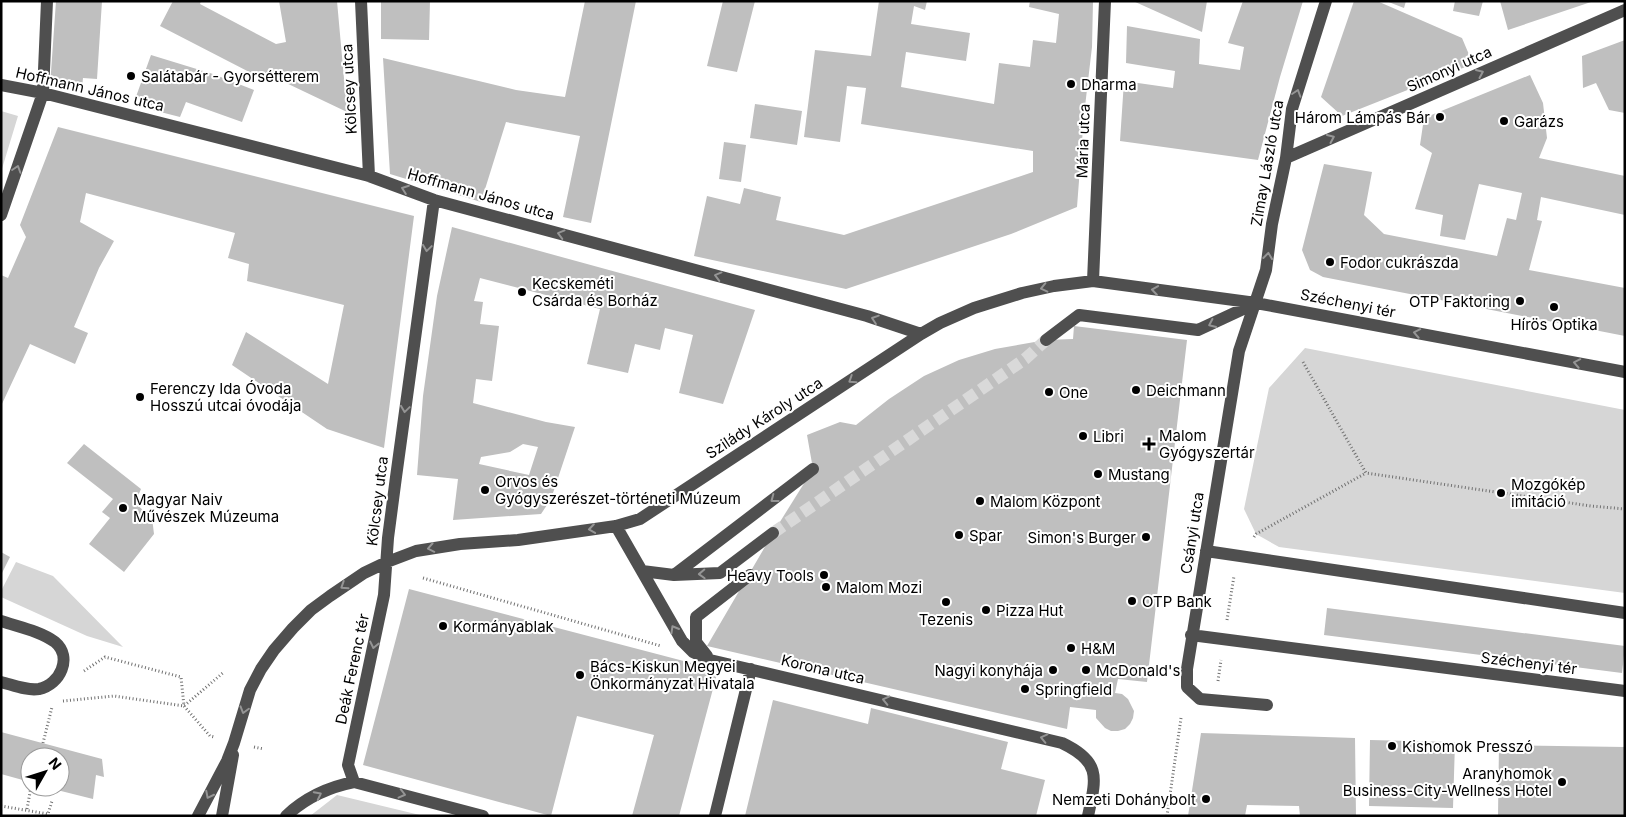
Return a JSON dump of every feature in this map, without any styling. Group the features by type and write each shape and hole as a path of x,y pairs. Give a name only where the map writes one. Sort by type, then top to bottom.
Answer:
{"street":[{"path":"1,216 43,93 47,1"},
{"name":"Kölcsey utca","path":"361,1 369,176"},
{"name":"Mária utca","path":"1092,281 1105,1"},
{"name":"Zimay László utca","path":"1256,303 1266,270 1272,224 1286,158 1292,109 1326,1"},
{"name":"Simonyi utca","path":"1286,158 1625,10"},
{"name":"Hoffmann János utca","path":"1,85 43,93 369,176 434,200 867,316 921,334"},
{"name":"Kölcsey utca","path":"234,743 250,690 274,650 311,610 364,573 386,562 434,200"},
{"name":"Széchenyi tér","path":"1092,281 1256,303 1625,372"},
{"name":"Szilády Károly utca","path":"386,562 416,551 436,547 518,540 616,526 640,519 940,323 974,308 1022,293 1092,281"},
{"path":"1046,340 1079,315 1198,330 1256,303"},
{"name":"Csányi utca","path":"1256,303 1239,351 1186,669 1187,687 1200,699 1267,705"},
{"path":"674,575 812,469"},
{"name":"Korona utca","path":"616,526 682,642 693,652 710,660 1052,739 1072,748 1092,767 1095,776 1088,816"},
{"path":"642,571 674,575 720,573 773,533"},
{"path":"1206,551 1625,613"},
{"name":"Deák Ferenc tér","path":"354,782 348,765 384,595 386,562"},
{"path":"710,660 696,642 696,617 750,575"},
{"path":"1,621 47,637 62,651 64,660 63,669 57,677 41,689 31,690 1,682"},
{"name":"Széchenyi tér","path":"1191,636 1625,691"},
{"path":"715,816 751,668"},
{"path":"198,816 234,743"},
{"path":"222,816 228,792 234,743"},
{"path":"286,816 316,795 339,785 354,782 483,816"}],"path":[{"path":"1303,362 1366,473 1591,506 1625,509"},
{"path":"423,578 662,646"},
{"path":"79,675 105,657 180,677 184,706 210,736"},
{"path":"62,701 114,696 184,706 224,672"},
{"path":"43,743 54,702"},
{"path":"1167,816 1181,718"},
{"path":"26,809 29,797"},
{"path":"1,806 48,814 52,801"}],"shaded area":[{"path":"1,111 18,116 1,172"},
{"path":"1305,348 1625,410 1625,593 1279,547 1256,534 1244,509 1269,388"},
{"path":"16,562 53,576 123,647 87,636 1,597 1,591"},
{"path":"337,795 424,816 310,816"}],"building":[{"path":"56,1 102,1 97,79 83,78 82,88 50,86"},
{"path":"173,1 201,1 200,4 276,44 286,42 279,1 337,1 347,112 261,71 259,77 160,26"},
{"path":"381,1 430,1 429,40 381,39"},
{"path":"585,1 636,1 591,223 563,217 580,136 506,122 481,202 390,174 383,58 516,90 565,97"},
{"path":"723,1 755,1 737,72 707,66"},
{"path":"879,1 927,1 925,10 914,6 911,24 970,33 966,61 906,52 901,87 994,104 999,63 1030,67 1033,40 1056,43 1059,14 1029,7 1030,1 1093,1 1092,47 1084,115 1077,207 1011,234 846,289 694,256 707,196 740,204 744,188 781,197 776,220 844,235 1033,172 1033,151 861,124 866,88 847,86 840,142 804,137 815,50 871,56"},
{"path":"1133,1 1207,1 1202,32"},
{"path":"1243,1 1303,1 1258,160 1120,141 1124,81 1173,88 1175,71 1126,63 1127,26 1200,39 1199,64 1240,70 1244,47 1228,43"},
{"path":"1354,1 1377,1 1462,38 1473,64 1342,116 1321,97"},
{"path":"1386,1 1406,1 1404,8"},
{"path":"1455,1 1483,1 1479,16 1453,11"},
{"path":"1500,1 1594,1 1508,30"},
{"path":"1625,40 1625,113 1609,110 1596,83 1583,88 1582,56"},
{"path":"151,55 213,74 254,90 242,122 186,102 180,117 133,105"},
{"path":"1530,75 1543,103 1547,138 1539,158 1625,176 1625,215 1541,197 1537,220 1542,221 1529,270 1625,288 1625,336 1323,277 1310,270 1302,250 1324,164 1372,172 1364,215 1384,234 1497,256 1507,218 1516,220 1522,193 1479,184 1465,240 1440,236 1443,215 1415,209 1432,153 1420,145 1424,118"},
{"path":"755,104 802,111 797,145 750,138"},
{"path":"58,127 414,216 384,448 327,429 232,365 246,332 328,384 344,305 247,281 249,264 228,258 235,233 86,193 80,222 114,241 99,268 74,327 88,333 75,364 30,344 1,406 1,275 8,278 26,237 20,225"},
{"path":"724,142 746,145 741,182 719,179"},
{"path":"452,227 755,310 723,404 679,393 693,335 665,328 660,350 635,344 628,373 587,364 600,309 480,278 474,301 483,302 480,324 499,326 492,381 476,379 473,403 546,422 575,427 551,499 541,514 453,520 458,479 417,475 423,396 437,296","holes":["523,444 538,447 529,475 479,464 481,457 510,452"]},
{"name":"Malom Központ","path":"1074,326 1187,340 1147,682 1118,679 1115,693 1122,694 1128,699 1134,711 1130,724 1125,729 1111,731 1105,728 1096,718 1096,710 1070,707 1067,729 707,646 813,469 807,435 840,422 856,425 889,399 924,376 959,360 995,349 1046,340 1073,339"},
{"name":"Magyar Naiv Művészek Múzeuma","path":"84,444 141,489 135,503 152,518 154,534 124,572 89,544 110,518 102,512 113,499 67,463"},
{"path":"1,552 10,557 1,575"},
{"path":"409,589 718,670 679,816 632,816 654,735 577,716 551,816 363,765"},
{"path":"1327,608 1625,646 1622,673 1324,635"},
{"path":"773,700 868,724 871,708 1008,742 1001,769 1045,780 1036,816 745,816"},
{"path":"1,732 57,747 20,747 20,779 1,774"},
{"path":"1201,733 1355,738 1356,816 1300,816 1299,806 1247,805 1245,816 1188,816"},
{"path":"1370,740 1455,742 1453,808 1369,806"},
{"name":"Aranyhomok Business-City-Wellness Hotel","path":"1499,745 1625,747 1625,816 1498,816"},
{"path":"70,750 102,759 104,777 96,775 93,799 70,793"}],"tunnel":[{"path":"773,533 1025,359 1046,340"}],"place":[{"name":"Salátabár - Gyorsétterem","path":"131,76"},
{"name":"Dharma","path":"1071,84"},
{"name":"Három Lámpás Bár","path":"1440,117"},
{"name":"Garázs","path":"1504,121"},
{"name":"Fodor cukrászda","path":"1330,262"},
{"name":"Kecskeméti Csárda és Borház","path":"522,292"},
{"name":"OTP Faktoring","path":"1520,301"},
{"name":"Hírös Optika","path":"1554,307"},
{"name":"Deichmann","path":"1136,390"},
{"name":"One","path":"1049,392"},
{"name":"Ferenczy Ida Óvoda Hosszú utcai óvodája","path":"140,397"},
{"name":"Libri","path":"1083,436"},
{"name":"Malom Gyógyszertár","path":"1149,444"},
{"name":"Mustang","path":"1098,474"},
{"name":"Orvos és Gyógyszerészet-történeti Múzeum","path":"485,490"},
{"name":"Mozgókép imitáció","path":"1501,493"},
{"name":"Malom Központ","path":"980,501"},
{"name":"Magyar Naiv Művészek Múzeuma","path":"123,508"},
{"name":"Spar","path":"959,535"},
{"name":"Simon's Burger","path":"1146,537"},
{"name":"Heavy Tools","path":"824,575"},
{"name":"Malom Mozi","path":"826,587"},
{"name":"OTP Bank","path":"1132,601"},
{"name":"Tezenis","path":"946,602"},
{"name":"Pizza Hut","path":"986,610"},
{"name":"Kormányablak","path":"443,626"},
{"name":"H&M","path":"1071,648"},
{"name":"Nagyi konyhája","path":"1053,670"},
{"name":"McDonald's","path":"1086,670"},
{"name":"Bács-Kiskun Megyei Önkormányzat Hivatala","path":"580,675"},
{"name":"Springfield","path":"1025,689"},
{"name":"Kishomok Presszó","path":"1392,746"},
{"name":"Aranyhomok Business-City-Wellness Hotel","path":"1562,782"},
{"name":"Nemzeti Dohánybolt","path":"1206,799"}]}
